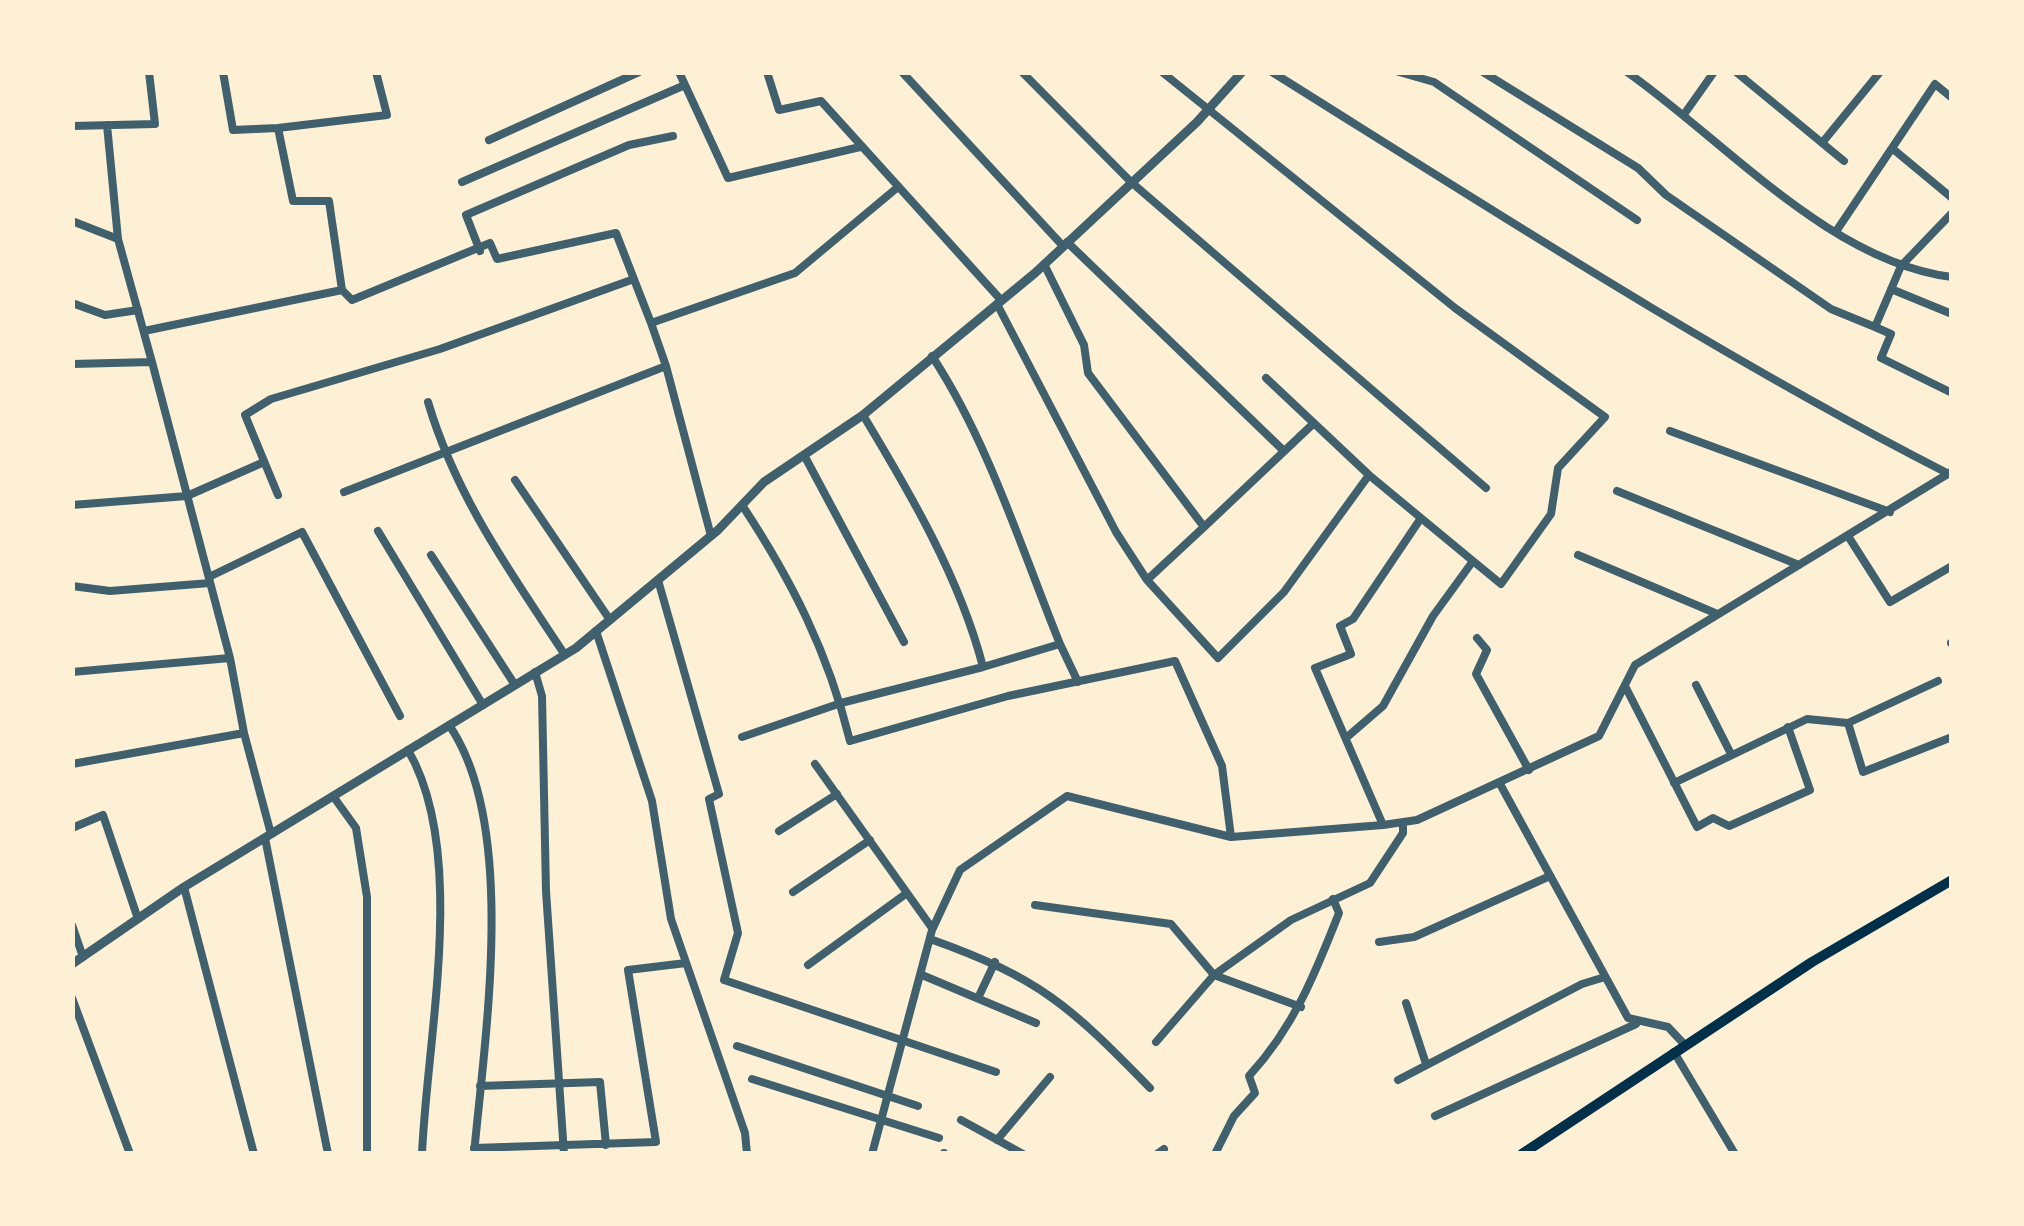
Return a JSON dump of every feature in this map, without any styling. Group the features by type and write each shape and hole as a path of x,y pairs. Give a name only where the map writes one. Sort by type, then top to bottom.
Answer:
{"main road":[{"path":"1522,1154 1679,1047 1952,880"}],"street":[{"path":"72,126 155,124 149,72"},
{"path":"224,72 233,130 386,115 376,72"},
{"path":"489,140 639,72"},
{"path":"679,72 728,178 862,147"},
{"path":"767,72 779,110 821,101 999,302 1040,394 1147,580 1218,658 1284,592 1370,475"},
{"path":"902,72 1065,244 1284,451"},
{"path":"1022,72 1131,182 1486,488"},
{"path":"1162,72 1206,112 1520,358 1605,417 1558,468 1551,514 1502,584 1370,475 1266,378"},
{"path":"72,964 184,887 565,655 711,536 742,505 863,415 1044,264 1206,112 1241,72"},
{"path":"1272,72 1590,271 1756,365 1828,415 1950,473"},
{"path":"1399,72 1434,82 1637,220"},
{"path":"1483,72 1639,168 1666,195 1831,309 1891,334 1881,358 1952,393"},
{"path":"1627,72 1685,112 1722,150 1837,230 1901,266 1952,277"},
{"path":"1685,112 1714,72"},
{"path":"1736,72 1844,161"},
{"path":"1822,143 1880,72"},
{"path":"1837,230 1935,83 1952,98"},
{"path":"462,182 685,85"},
{"path":"107,125 118,239 230,658 328,1154"},
{"path":"278,128 282,167 293,201 329,201 343,290 352,300 490,243 496,259 616,233 666,366 711,536"},
{"path":"480,250 466,215 629,145 673,136"},
{"path":"1893,149 1952,198"},
{"path":"651,323 795,273 898,187"},
{"path":"1875,327 1901,266 1952,213"},
{"path":"72,221 118,239"},
{"path":"1044,264 1084,345 1088,373 1204,527"},
{"path":"278,495 245,415 271,399 440,349 634,279"},
{"path":"1892,289 1952,314"},
{"path":"144,331 343,290"},
{"path":"72,303 105,315 138,310"},
{"path":"932,356 954,390 990,470 1078,682"},
{"path":"72,364 152,362"},
{"path":"344,492 666,366"},
{"path":"428,402 443,455 476,520 565,655"},
{"path":"863,415 908,490 974,632 983,667"},
{"path":"1147,580 1314,423"},
{"path":"1670,430 1890,512"},
{"path":"804,455 904,642"},
{"path":"72,506 187,496 264,462"},
{"path":"872,1154 931,934 960,870 1067,796 1231,837 1403,822 1501,784 1599,736 1635,665 1950,473"},
{"path":"515,480 610,620"},
{"path":"1617,491 1799,565"},
{"path":"742,505 795,586 841,703 850,741 1175,662 1222,766 1231,837"},
{"path":"1383,825 1316,668 1352,654 1340,626 1353,619 1421,518"},
{"path":"378,531 483,705"},
{"path":"72,586 110,591 210,580 302,532 400,716"},
{"path":"1849,536 1890,602 1952,566"},
{"path":"431,555 515,685"},
{"path":"1578,555 1716,613"},
{"path":"1346,738 1383,706 1433,616 1473,561"},
{"path":"658,580 719,794 710,799 738,934 724,980 996,1072"},
{"path":"596,631 652,800 671,919 745,1153"},
{"path":"1477,638 1487,650 1476,674 1529,770"},
{"path":"742,737 841,703 1060,644"},
{"path":"72,672 230,658"},
{"path":"535,672 542,696 564,1151"},
{"path":"1674,784 1807,719 1848,723 1938,681"},
{"path":"1625,686 1697,827 1713,818 1729,826 1810,790 1788,727"},
{"path":"1696,686 1731,754"},
{"path":"1848,723 1863,772 1952,737"},
{"path":"449,725 470,755 484,801 490,917 474,1151 564,1151 656,1142"},
{"path":"72,764 244,733"},
{"path":"408,750 428,784 442,902 422,1154"},
{"path":"815,764 931,934 1058,997 1150,1088"},
{"path":"1501,784 1628,1018 1668,1028 1735,1154"},
{"path":"778,830 837,794"},
{"path":"333,796 356,828 367,897 367,1154"},
{"path":"72,828 103,815 138,919"},
{"path":"1156,1042 1214,975 1291,920 1376,878 1402,833 1403,822"},
{"path":"793,892 870,841"},
{"path":"1379,942 1414,937 1550,876"},
{"path":"184,887 254,1154"},
{"path":"808,964 907,893"},
{"path":"1215,1154 1234,1116 1255,1093 1249,1076 1301,1006 1340,913 1334,899"},
{"path":"1035,904 1171,923 1214,975 1301,1006"},
{"path":"72,925 83,957"},
{"path":"979,996 995,962"},
{"path":"658,1154 628,970 686,963"},
{"path":"922,975 1036,1023"},
{"path":"1398,1080 1582,984 1605,977"},
{"path":"72,998 130,1154"},
{"path":"1406,1003 1426,1064"},
{"path":"1435,1116 1637,1023"},
{"path":"737,1046 918,1106"},
{"path":"997,1140 1050,1077"},
{"path":"752,1079 939,1138"},
{"path":"480,1086 600,1082 606,1145"},
{"path":"961,1120 1023,1154"}]}
